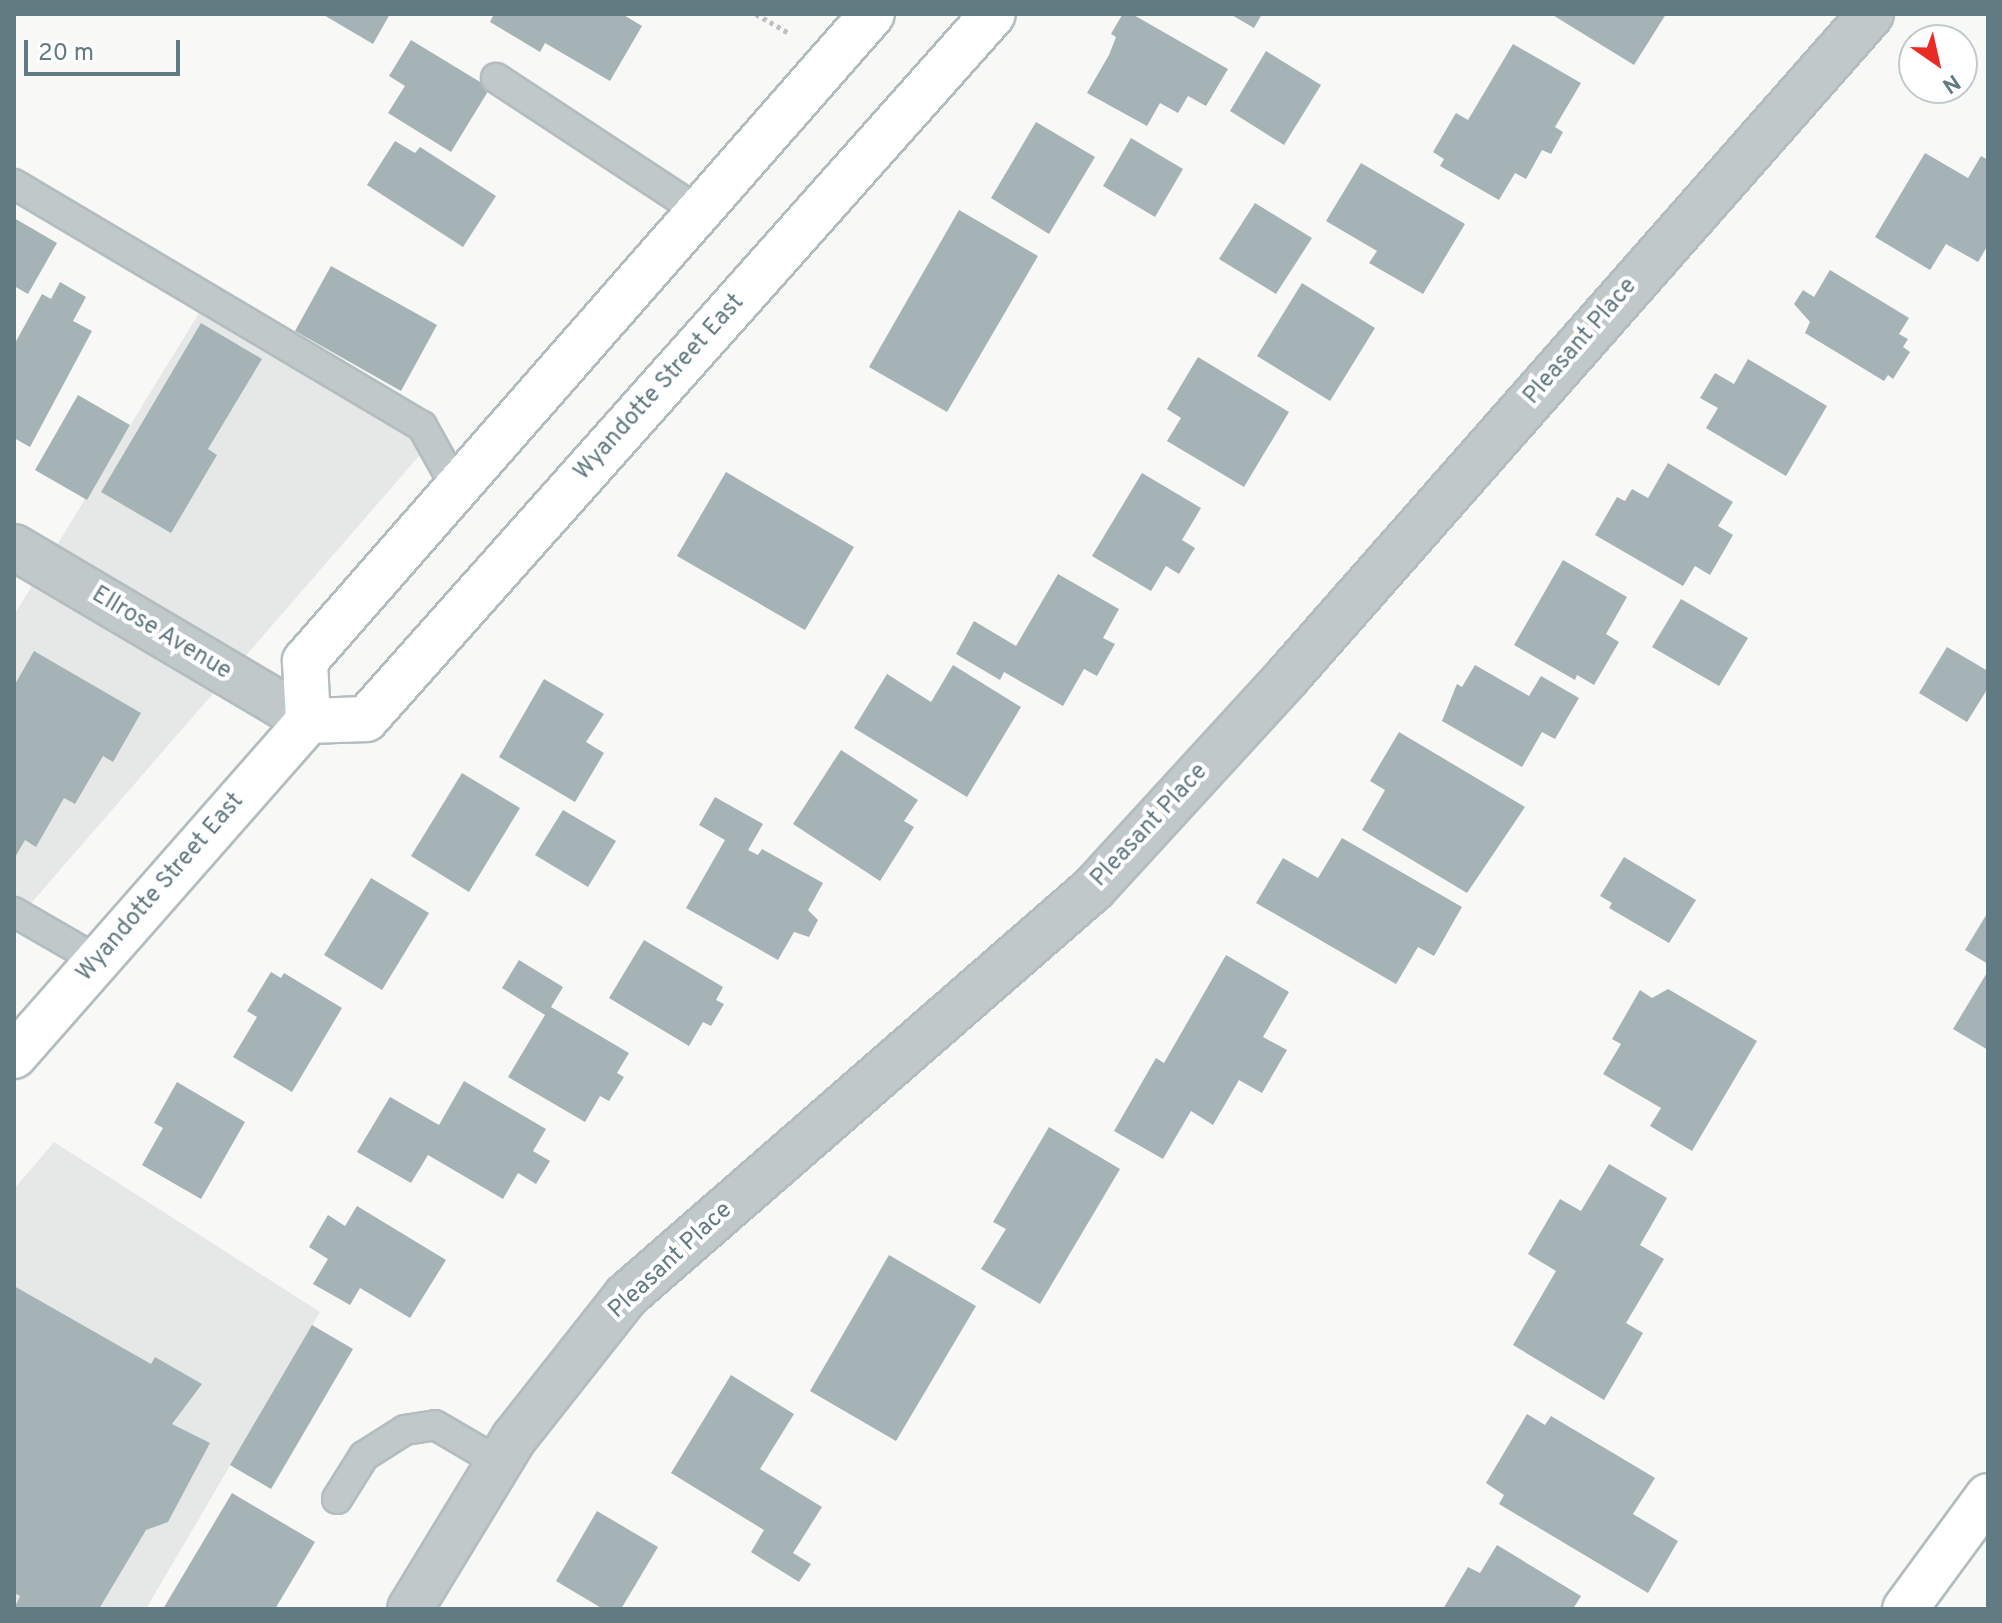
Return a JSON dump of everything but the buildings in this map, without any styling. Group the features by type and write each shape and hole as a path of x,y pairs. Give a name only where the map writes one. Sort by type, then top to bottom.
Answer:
{"main road":[{"path":"308,721 305,661 697,210 872,14"},
{"name":"Wyandotte Street East","path":"14,1056 308,721 366,719 993,14"},
{"path":"1905,1609 1988,1496"}],"street":[{"name":"Pleasant Place","path":"410,1609 500,1463 626,1296 1094,888 1288,676 1871,14"},
{"name":"Ellrose Avenue","path":"14,547 308,721"}],"lane":[{"path":"496,78 697,210"},
{"path":"14,184 422,426 457,489"},
{"path":"14,912 97,960"},
{"path":"337,1499 364,1456 405,1430 435,1425 500,1463"}],"path":[{"path":"756,14 795,37"}],"shaded area":[{"path":"204,305 432,441 14,923 14,615"},
{"path":"54,1142 320,1312 146,1609 14,1609 14,1189"}]}
